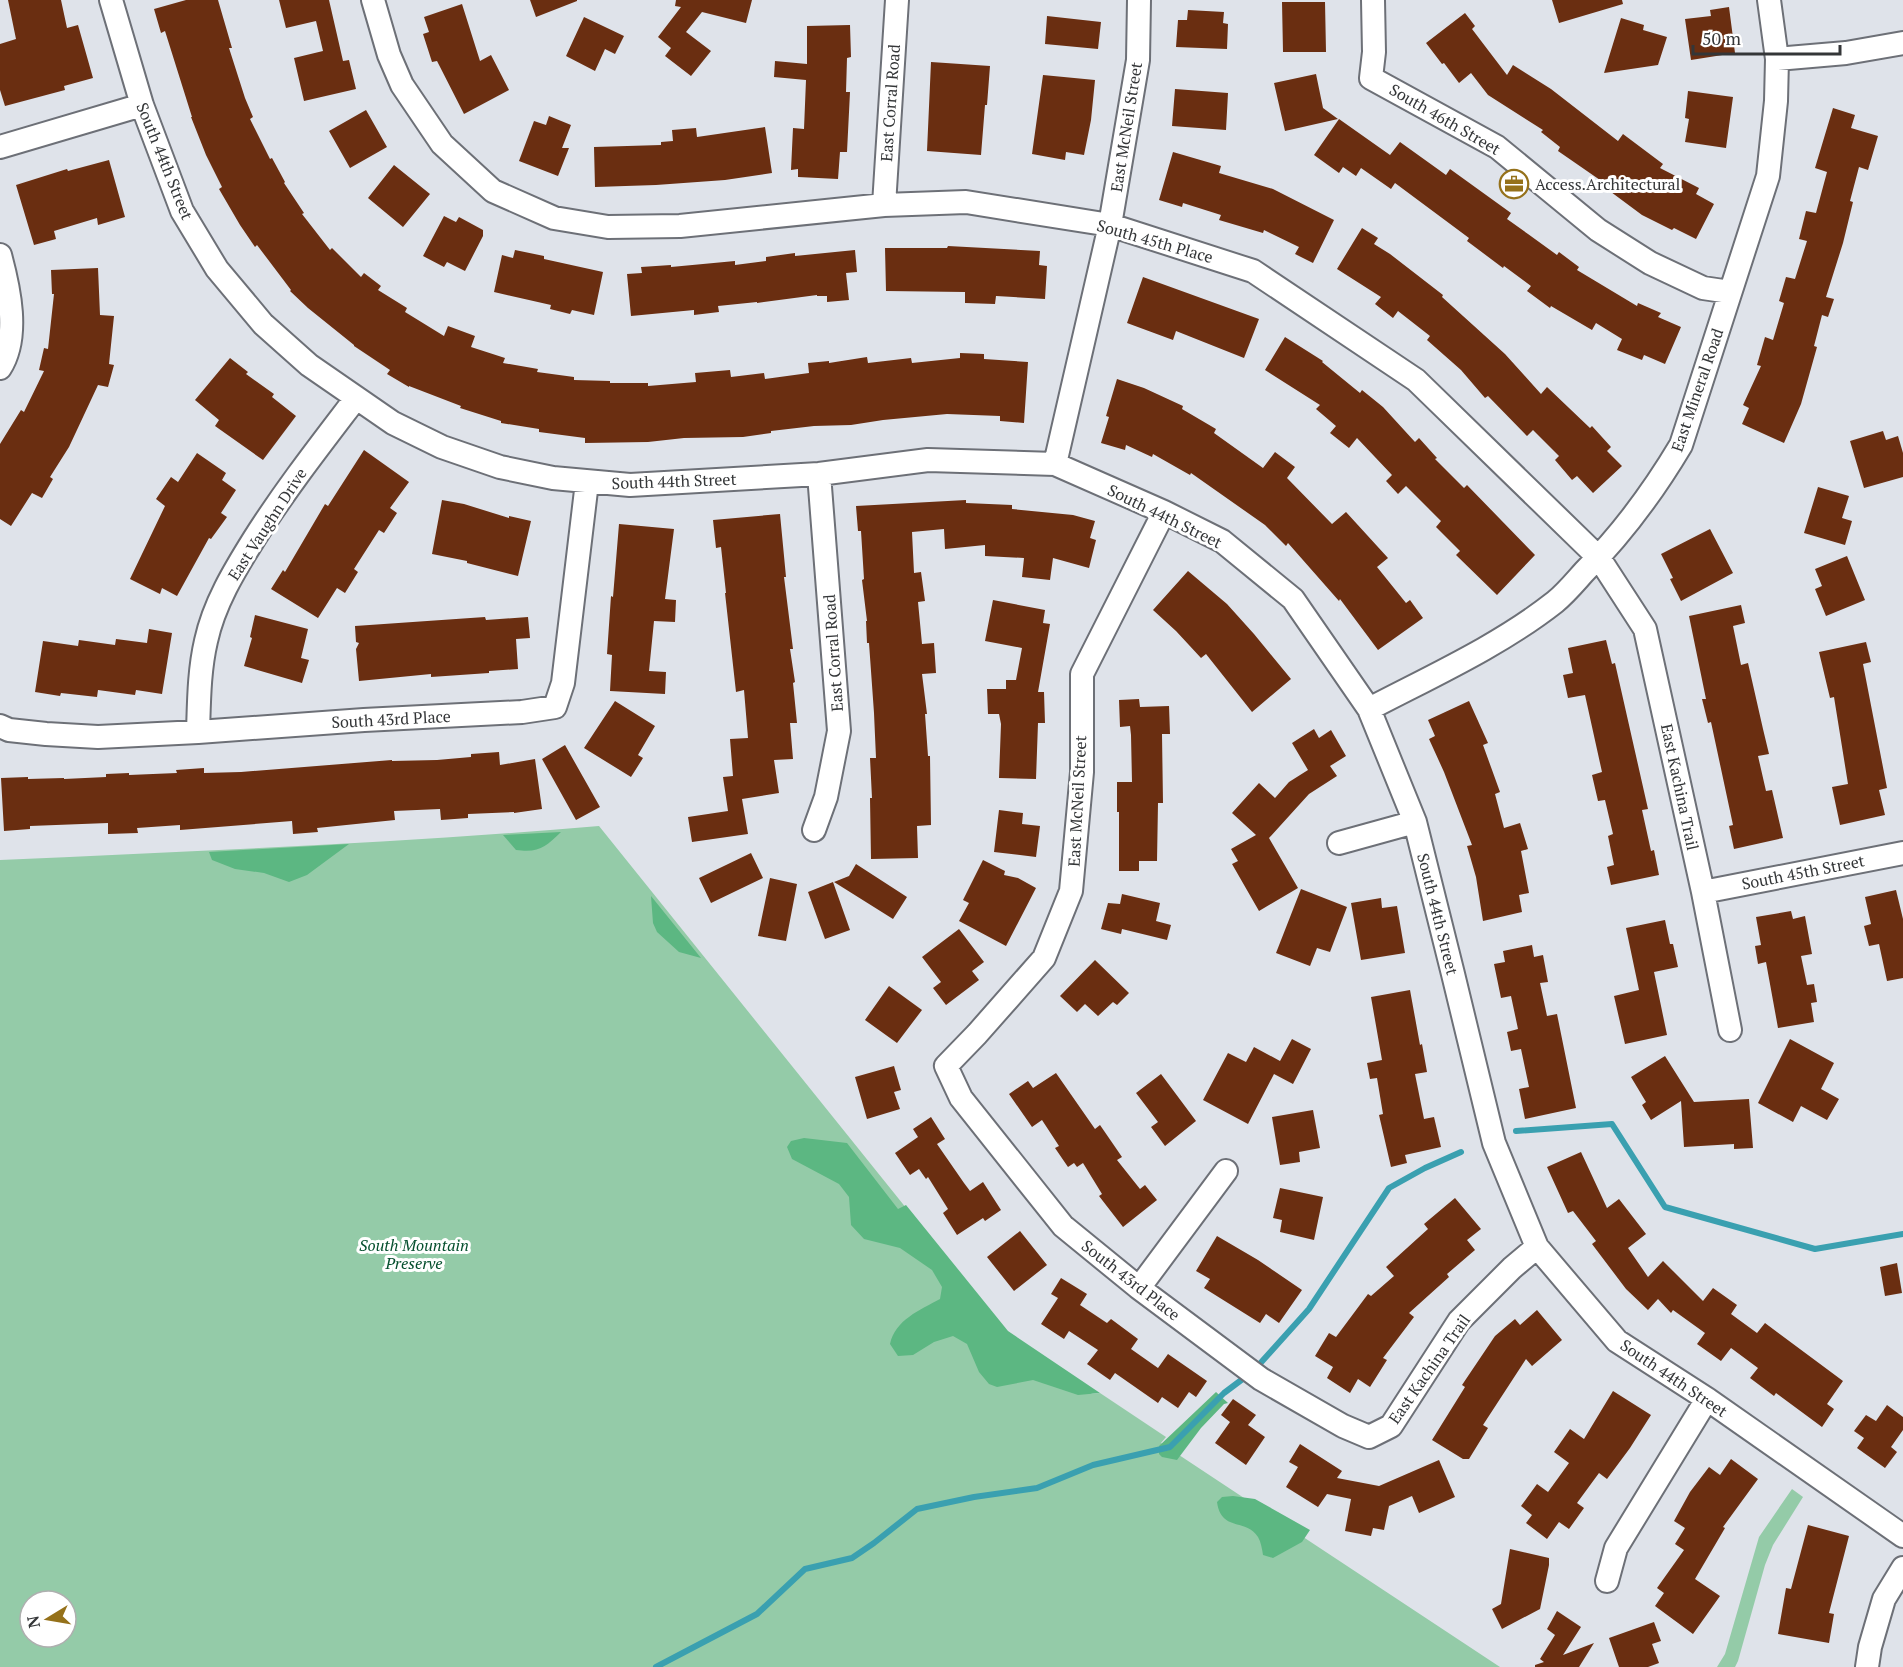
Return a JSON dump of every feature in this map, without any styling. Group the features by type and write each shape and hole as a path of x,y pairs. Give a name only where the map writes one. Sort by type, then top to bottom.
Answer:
{"street":[{"name":"South 44th Street","path":"111,0 142,105 182,212 217,269 263,324 309,365 393,423 442,447 500,467 553,478 630,485 819,474 928,460 1055,464 1164,512 1222,542 1293,599 1369,709 1415,822 1494,1143 1537,1247 1617,1341 1707,1399 1903,1536"},
{"name":"South 45th Place","path":"374,0 389,55 402,85 442,144 494,191 554,218 608,227 680,226 884,205 966,201 1110,225 1253,271 1416,380 1599,558"},
{"name":"East Corral Road","path":"884,205 897,0"},
{"name":"East McNeil Street","path":"1055,464 1110,225 1138,60 1139,0"},
{"name":"South 46th Street","path":"1373,0 1374,52 1371,78 1497,147 1598,230 1650,263 1703,288 1730,292"},
{"name":"East Mineral Road","path":"1369,709 1510,633 1557,600 1599,558 1652,493 1681,445 1768,176 1776,101 1777,59 1769,0"},
{"path":"1777,59 1846,53 1903,43"},
{"path":"0,147 142,105"},
{"path":"0,255 8,282 11,334 0,368"},
{"name":"East Vaughn Drive","path":"198,732 199,690 206,641 217,605 237,566 276,503 356,399"},
{"name":"East Corral Road","path":"814,830 826,797 838,731 819,474"},
{"name":"South 43rd Place","path":"0,726 9,730 72,737 198,732 522,712 555,707 563,683 587,482"},
{"name":"East McNeil Street","path":"946,1066 1044,958 1071,891 1082,771 1082,674 1164,512"},
{"name":"East Kachina Trail","path":"1599,558 1645,628 1703,892 1730,1030"},
{"path":"1339,843 1415,822"},
{"name":"South 45th Street","path":"1703,892 1903,853"},
{"name":"South 43rd Place","path":"946,1066 961,1098 1063,1226 1139,1288 1261,1379 1343,1426 1369,1437"},
{"path":"1139,1288 1226,1171"},
{"name":"East Kachina Trail","path":"1369,1437 1391,1426 1459,1321 1512,1268 1537,1247"},
{"path":"1607,1581 1616,1548 1707,1399"},
{"path":"1867,1667 1870,1647 1884,1599 1903,1568"}],"green space":[{"name":"South Mountain Preserve","path":"599,826 1005,1331 1092,1394 1100,1393 1166,1437 1161,1443 1500,1667 0,1667 0,860 449,837"},
{"path":"561,832 542,848 531,851 516,850 503,835"},
{"path":"349,844 307,875 289,882 264,873 235,869 212,860 209,852"},
{"path":"651,896 701,958 679,952 657,932 653,923"},
{"path":"804,1138 847,1143 898,1209 906,1205 1008,1331 1100,1393 1078,1395 1033,1380 997,1387 989,1384 979,1372 967,1344 953,1336 934,1342 913,1355 898,1356 890,1344 897,1328 909,1317 940,1299 942,1287 932,1270 900,1248 864,1239 851,1225 849,1197 839,1184 792,1159 787,1147 791,1141"},
{"path":"1216,1392 1228,1403 1224,1404 1201,1428 1177,1460 1162,1457 1159,1454 1159,1446"},
{"path":"1792,1489 1803,1497 1773,1545 1765,1565 1738,1661 1735,1667 1717,1667 1725,1654 1759,1537"},
{"path":"1222,1497 1255,1499 1310,1530 1302,1542 1273,1558 1263,1555 1259,1539 1253,1531 1229,1521 1219,1511 1217,1502"}],"building":[{"path":"8,0 61,0 67,28 78,25 93,78 64,86 65,90 5,106 0,90 0,44 16,39"},
{"path":"186,0 218,0 232,48 229,48 253,117 250,119 270,159 272,158 284,183 304,213 302,214 330,250 332,248 361,277 364,273 381,286 378,290 407,308 405,312 444,336 448,326 475,336 471,347 505,358 503,363 538,369 537,372 574,377 574,380 648,383 648,386 696,382 695,373 730,370 731,377 764,373 765,379 809,373 808,363 829,361 829,363 867,357 868,363 911,358 912,363 960,358 960,353 984,354 984,359 1028,362 1024,423 1000,421 1000,416 947,414 851,425 814,426 743,437 585,443 585,438 539,432 539,429 501,423 501,421 460,408 461,406 409,387 387,374 390,370 354,346 290,291 257,245 255,247 219,189 222,187 191,117 165,31 161,33 154,9"},
{"path":"279,0 329,0 343,61 349,60 356,89 304,101 294,58 323,51 316,21 286,28"},
{"path":"530,0 577,0 577,1 536,17"},
{"path":"676,0 752,0 746,23 702,12 686,32 711,51 691,76 665,56 671,48 658,37 681,7 675,6"},
{"path":"1552,0 1622,0 1623,4 1559,23"},
{"path":"1282,2 1325,2 1326,52 1283,52"},
{"path":"462,4 480,61 491,55 509,90 464,114 437,61 432,62 423,34 429,32 424,17"},
{"path":"1729,7 1735,53 1691,60 1685,19 1711,16 1710,10"},
{"path":"1188,10 1224,12 1223,23 1228,24 1227,49 1176,47 1178,20 1187,20"},
{"path":"1465,13 1475,26 1472,29 1507,75 1513,65 1551,89 1618,141 1623,134 1663,164 1660,168 1699,188 1696,194 1714,204 1696,239 1642,215 1611,192 1613,189 1558,151 1560,147 1541,132 1543,130 1488,95 1471,73 1459,83 1426,43"},
{"path":"1047,16 1101,22 1098,49 1045,44"},
{"path":"584,17 624,36 615,54 605,49 595,71 566,56"},
{"path":"1621,18 1644,25 1643,30 1667,37 1658,65 1604,73"},
{"path":"850,25 851,57 847,58 846,92 850,92 847,152 840,152 838,179 798,177 798,169 791,170 793,128 804,129 806,80 774,77 775,61 807,64 807,26"},
{"path":"931,62 990,66 981,155 927,151"},
{"path":"1316,74 1323,108 1338,119 1285,131 1274,83"},
{"path":"1043,75 1095,80 1091,120 1084,155 1066,152 1065,160 1032,154"},
{"path":"1175,89 1228,93 1226,130 1172,126"},
{"path":"1688,91 1733,97 1726,148 1685,142 1689,119 1685,118"},
{"path":"1833,108 1855,115 1851,128 1878,136 1868,170 1859,167 1850,201 1853,202 1843,243 1826,297 1834,299 1828,317 1822,315 1814,346 1817,347 1801,404 1784,443 1742,424 1749,408 1743,405 1761,366 1757,365 1765,337 1773,340 1784,303 1779,301 1786,277 1795,279 1807,241 1799,239 1806,211 1816,213 1827,172 1815,168"},
{"path":"366,110 387,147 350,168 329,131"},
{"path":"549,116 571,125 562,148 569,148 558,176 519,161 534,121 546,125"},
{"path":"1339,119 1390,155 1400,142 1446,175 1450,169 1511,213 1507,219 1557,255 1559,252 1579,267 1577,270 1637,306 1638,303 1661,313 1658,317 1681,327 1665,364 1644,355 1642,360 1617,350 1622,339 1596,323 1592,330 1551,306 1550,308 1527,291 1531,286 1467,241 1469,238 1395,183 1391,189 1361,168 1356,176 1343,167 1339,173 1314,155"},
{"path":"765,127 772,173 725,180 595,187 594,147 661,145 661,142 673,141 672,130 696,128 697,137"},
{"path":"1173,152 1221,166 1219,173 1273,189 1334,220 1313,263 1295,254 1299,247 1264,230 1263,233 1219,220 1221,215 1183,203 1182,207 1159,200"},
{"path":"109,160 125,217 98,225 97,218 54,231 56,239 34,245 16,185 67,169 68,171"},
{"path":"394,165 430,194 403,227 368,198"},
{"path":"444,216 456,222 459,217 483,230 483,236 465,271 447,262 444,267 423,256"},
{"path":"1362,228 1378,238 1374,244 1443,295 1442,297 1505,354 1541,394 1547,387 1590,428 1592,426 1611,447 1607,451 1622,466 1593,493 1577,476 1572,480 1555,460 1559,456 1533,430 1527,436 1488,396 1485,398 1461,370 1427,340 1430,336 1398,311 1393,318 1375,304 1381,297 1337,269"},
{"path":"948,246 1040,251 1039,265 1047,266 1045,299 996,296 995,304 965,303 965,292 886,291 885,248 947,248"},
{"path":"515,250 603,272 594,315 572,310 570,314 550,309 551,305 494,292 502,255 513,258"},
{"path":"855,250 857,272 846,273 849,300 827,302 827,296 817,295 718,306 719,312 694,315 694,310 631,316 627,274 642,273 641,267 671,265 671,267 735,261 735,265 766,261 766,257 795,253 795,256"},
{"path":"98,268 100,315 114,316 109,364 114,365 108,387 98,385 69,447 50,477 53,479 42,498 32,493 11,526 0,519 0,444 21,410 24,412 44,371 39,370 44,348 48,349 54,294 52,294 51,270"},
{"path":"1143,277 1259,319 1244,358 1176,331 1173,340 1127,323"},
{"path":"1285,337 1323,361 1360,393 1362,390 1383,407 1415,442 1419,438 1437,458 1435,459 1464,488 1467,485 1535,555 1497,595 1456,555 1460,551 1436,527 1441,521 1406,486 1398,494 1386,481 1392,475 1357,438 1349,448 1330,433 1336,426 1316,409 1320,405 1265,370"},
{"path":"230,358 248,372 246,374 274,394 272,397 296,416 263,460 215,426 219,420 195,400"},
{"path":"1117,379 1144,388 1183,406 1182,409 1216,429 1214,433 1263,468 1275,452 1295,467 1287,478 1332,524 1346,512 1388,558 1377,567 1406,603 1410,600 1423,618 1378,650 1340,599 1339,601 1288,543 1286,546 1265,525 1191,473 1190,475 1153,454 1152,457 1126,445 1125,450 1101,443"},
{"path":"1883,431 1886,440 1898,436 1903,453 1903,477 1864,488 1850,441"},
{"path":"364,450 409,482 390,508 397,513 384,533 379,530 354,569 358,572 345,593 337,588 318,618 271,589 283,570 285,572 325,504 328,506"},
{"path":"197,453 226,473 222,480 236,490 221,513 227,517 211,539 209,538 177,596 162,588 160,594 130,579 165,506 156,499 171,477 178,482"},
{"path":"1818,487 1849,496 1842,518 1852,521 1845,545 1804,533"},
{"path":"442,500 464,504 509,518 509,516 531,521 518,576 467,563 467,561 432,554"},
{"path":"966,500 966,503 1012,505 1012,509 1073,515 1095,521 1090,538 1096,540 1089,568 1053,558 1050,580 1022,577 1024,558 985,556 985,545 945,549 944,529 912,532 914,573 921,572 925,601 918,602 922,644 934,643 936,673 922,674 927,714 925,714 928,756 930,756 931,825 917,826 918,858 871,859 870,758 876,758 869,643 867,643 862,580 864,579 861,531 858,531 856,506"},
{"path":"780,514 786,577 784,577 793,649 790,649 795,682 793,683 797,723 790,723 793,759 774,760 779,793 742,799 748,834 692,842 688,817 728,811 723,777 733,776 730,739 748,738 744,690 736,692 721,547 716,548 713,520"},
{"path":"619,524 674,529 665,599 676,600 675,622 654,621 649,671 666,672 665,694 610,691 612,655 607,654"},
{"path":"1710,529 1733,573 1681,601 1661,554"},
{"path":"1847,556 1865,600 1826,616 1815,589 1822,586 1815,569"},
{"path":"1188,571 1227,604 1291,679 1252,712 1206,654 1201,658 1153,610"},
{"path":"993,600 1045,610 1043,623 1050,624 1038,692 1044,692 1045,723 1038,723 1036,779 999,778 1001,724 999,714 988,714 987,689 1006,689 1006,680 1016,680 1022,648 985,641"},
{"path":"1741,605 1745,623 1733,626 1741,665 1748,663 1769,754 1758,756 1766,791 1772,790 1783,838 1734,849 1729,826 1733,825 1711,722 1708,723 1702,699 1706,699 1689,616"},
{"path":"255,615 308,629 301,658 309,660 302,683 244,666 252,638 250,637"},
{"path":"485,617 486,620 528,617 530,638 516,639 518,669 489,671 489,673 431,677 431,674 359,681 356,649 359,643 356,642 355,626"},
{"path":"149,629 172,633 162,694 136,690 135,695 98,690 97,697 61,693 60,696 35,692 43,641 78,646 79,640 115,645 116,639 147,643"},
{"path":"1606,640 1612,664 1615,663 1648,809 1642,810 1659,875 1611,885 1607,867 1614,865 1608,836 1613,834 1605,800 1598,801 1592,775 1602,772 1585,695 1568,698 1563,675 1573,673 1568,648"},
{"path":"1866,642 1871,662 1863,664 1887,788 1879,790 1885,815 1840,825 1832,787 1848,784 1834,697 1830,698 1819,652"},
{"path":"1139,699 1140,707 1169,706 1170,734 1162,734 1163,803 1158,803 1157,861 1139,861 1139,871 1119,871 1117,782 1132,782 1130,726 1120,727 1119,700"},
{"path":"615,701 655,726 638,755 643,758 631,777 584,748"},
{"path":"1469,701 1488,743 1483,745 1500,792 1495,794 1504,828 1520,823 1528,849 1521,851 1529,893 1519,895 1522,912 1483,921 1476,877 1467,846 1472,845 1429,739 1435,736 1428,720"},
{"path":"1314,729 1319,738 1331,730 1346,756 1330,766 1337,776 1309,794 1269,838 1298,888 1259,911 1232,864 1238,861 1231,849 1256,835 1232,813 1259,783 1275,798 1289,782 1308,770 1292,743"},
{"path":"565,745 600,807 576,820 542,759"},
{"path":"499,752 500,765 535,759 542,809 514,813 468,814 468,818 441,820 440,809 394,811 395,820 317,828 318,832 293,834 292,821 180,830 180,825 137,828 138,833 108,834 108,823 30,826 30,829 4,831 1,778 106,777 106,774 177,773 176,770 204,768 204,773 241,772 392,760 437,760"},
{"path":"999,810 1023,813 1022,824 1040,826 1036,857 994,852"},
{"path":"751,853 763,878 711,903 699,878"},
{"path":"983,860 1005,871 1004,875 1018,878 1036,888 1006,946 959,921 969,903 963,900"},
{"path":"856,864 907,897 893,919 834,882 849,876"},
{"path":"770,878 797,884 786,941 758,936"},
{"path":"833,882 850,930 825,939 808,892"},
{"path":"1301,889 1347,907 1330,952 1317,948 1310,966 1276,953"},
{"path":"1896,890 1903,919 1903,978 1887,981 1879,944 1869,946 1864,926 1871,924 1865,897"},
{"path":"1122,894 1160,903 1156,921 1171,925 1167,940 1122,929 1121,934 1101,929 1108,903 1120,904"},
{"path":"1381,898 1382,908 1397,906 1405,953 1361,960 1351,903"},
{"path":"1791,911 1793,919 1805,916 1812,954 1801,956 1807,985 1814,984 1817,1002 1811,1003 1814,1022 1778,1028 1766,962 1758,964 1755,946 1761,945 1756,917"},
{"path":"1665,920 1678,967 1654,972 1667,1035 1625,1044 1614,996 1639,990 1626,928"},
{"path":"959,929 984,962 972,971 979,980 946,1005 933,988 941,982 922,957"},
{"path":"1532,945 1534,957 1543,955 1548,982 1540,983 1547,1016 1557,1014 1576,1108 1525,1119 1519,1089 1529,1087 1521,1049 1511,1051 1507,1032 1518,1029 1511,996 1501,998 1494,964 1505,962 1503,951"},
{"path":"1095,960 1129,993 1117,1005 1113,1002 1098,1016 1085,1004 1077,1012 1060,996"},
{"path":"889,986 922,1010 897,1043 865,1020"},
{"path":"1410,990 1427,1072 1415,1074 1424,1119 1434,1117 1441,1147 1405,1155 1407,1163 1391,1167 1379,1115 1383,1114 1377,1078 1370,1079 1367,1063 1382,1060 1371,997"},
{"path":"1292,1039 1311,1049 1293,1084 1274,1074 1248,1124 1203,1100 1228,1053 1246,1062 1254,1047 1280,1061"},
{"path":"1790,1039 1834,1063 1821,1089 1839,1099 1827,1120 1801,1106 1793,1122 1758,1103"},
{"path":"1665,1056 1694,1102 1749,1099 1753,1148 1734,1149 1734,1144 1684,1147 1681,1101 1651,1120 1642,1105 1646,1102 1631,1077"},
{"path":"894,1066 901,1090 894,1092 900,1109 867,1119 855,1077"},
{"path":"1056,1073 1095,1129 1100,1125 1122,1157 1117,1160 1140,1189 1145,1185 1157,1200 1123,1227 1099,1196 1102,1194 1083,1163 1077,1167 1074,1163 1068,1167 1055,1148 1059,1146 1042,1120 1032,1127 1009,1094 1028,1081 1033,1088"},
{"path":"1161,1074 1196,1121 1165,1146 1151,1127 1158,1122 1136,1093"},
{"path":"1313,1110 1320,1148 1299,1152 1300,1162 1280,1165 1272,1117"},
{"path":"931,1117 945,1139 937,1144 970,1191 983,1182 1001,1210 985,1221 983,1218 957,1235 943,1213 948,1209 928,1177 926,1179 919,1169 910,1175 895,1153 918,1137 913,1129"},
{"path":"1581,1152 1607,1208 1619,1199 1646,1234 1628,1248 1648,1277 1663,1261 1703,1301 1713,1288 1737,1305 1731,1314 1757,1333 1765,1323 1843,1381 1827,1404 1834,1409 1822,1427 1776,1393 1774,1396 1750,1378 1758,1368 1731,1348 1721,1361 1697,1344 1705,1333 1673,1310 1671,1313 1658,1299 1648,1310 1626,1289 1592,1244 1596,1241 1573,1211 1568,1213 1547,1167"},
{"path":"1280,1188 1323,1197 1314,1240 1280,1232 1282,1220 1273,1218"},
{"path":"1455,1198 1481,1229 1467,1240 1475,1250 1447,1274 1449,1277 1409,1313 1414,1317 1383,1358 1387,1360 1370,1387 1358,1379 1350,1393 1327,1378 1333,1367 1315,1356 1329,1333 1336,1337 1368,1294 1371,1296 1394,1276 1386,1267 1428,1229 1424,1224"},
{"path":"1020,1231 1047,1265 1014,1291 987,1257"},
{"path":"1217,1236 1302,1290 1279,1323 1266,1314 1260,1323 1204,1288 1210,1279 1196,1271"},
{"path":"1897,1263 1902,1293 1885,1296 1880,1267"},
{"path":"1061,1278 1087,1294 1080,1305 1107,1323 1111,1319 1138,1339 1131,1349 1158,1368 1168,1354 1207,1381 1196,1397 1189,1392 1178,1408 1162,1397 1158,1403 1115,1373 1110,1380 1087,1364 1098,1350 1069,1331 1064,1339 1041,1324 1058,1298 1051,1294"},
{"path":"1537,1310 1562,1340 1532,1366 1526,1359 1483,1425 1488,1428 1469,1459 1463,1459 1432,1440 1465,1387 1462,1385 1495,1336 1515,1319 1520,1325"},
{"path":"1613,1391 1651,1415 1607,1479 1599,1473 1577,1503 1584,1508 1569,1529 1559,1522 1547,1539 1526,1523 1532,1515 1521,1506 1537,1484 1548,1492 1569,1463 1554,1452 1570,1429 1584,1439"},
{"path":"1233,1399 1256,1415 1248,1425 1265,1437 1246,1465 1215,1443 1230,1422 1221,1415"},
{"path":"1887,1405 1903,1417 1903,1430 1891,1447 1897,1452 1885,1468 1857,1448 1864,1438 1854,1431 1866,1415 1876,1421"},
{"path":"1300,1444 1342,1471 1337,1478 1379,1486 1439,1460 1455,1497 1419,1513 1412,1496 1389,1506 1384,1530 1373,1528 1371,1536 1345,1531 1351,1499 1327,1494 1318,1507 1286,1487 1298,1467 1289,1462"},
{"path":"1731,1459 1758,1479 1723,1527 1725,1528 1695,1579 1720,1596 1693,1634 1655,1606 1664,1593 1657,1588 1684,1550 1675,1544 1685,1528 1674,1521 1690,1492 1709,1467 1720,1475"},
{"path":"1808,1525 1849,1536 1829,1613 1834,1614 1829,1643 1778,1634 1786,1588 1791,1589"},
{"path":"1510,1549 1549,1558 1549,1565 1540,1609 1502,1629 1492,1609 1501,1604"},
{"path":"1557,1611 1581,1627 1563,1655 1594,1643 1579,1667 1535,1667 1544,1662 1540,1659 1555,1635 1547,1629"},
{"path":"1654,1622 1661,1641 1652,1644 1659,1663 1648,1667 1619,1667 1609,1638"}],"waterway":[{"path":"1516,1131 1612,1124 1665,1207 1815,1249 1903,1234"},
{"path":"1256,1368 1309,1309 1389,1188 1461,1152"},
{"path":"656,1667 757,1614 805,1569 852,1558 917,1509 974,1497 1037,1488 1093,1465 1170,1447 1224,1393 1248,1375"}],"place":[{"name":"Access.Architectural","path":"1514,184"}]}
